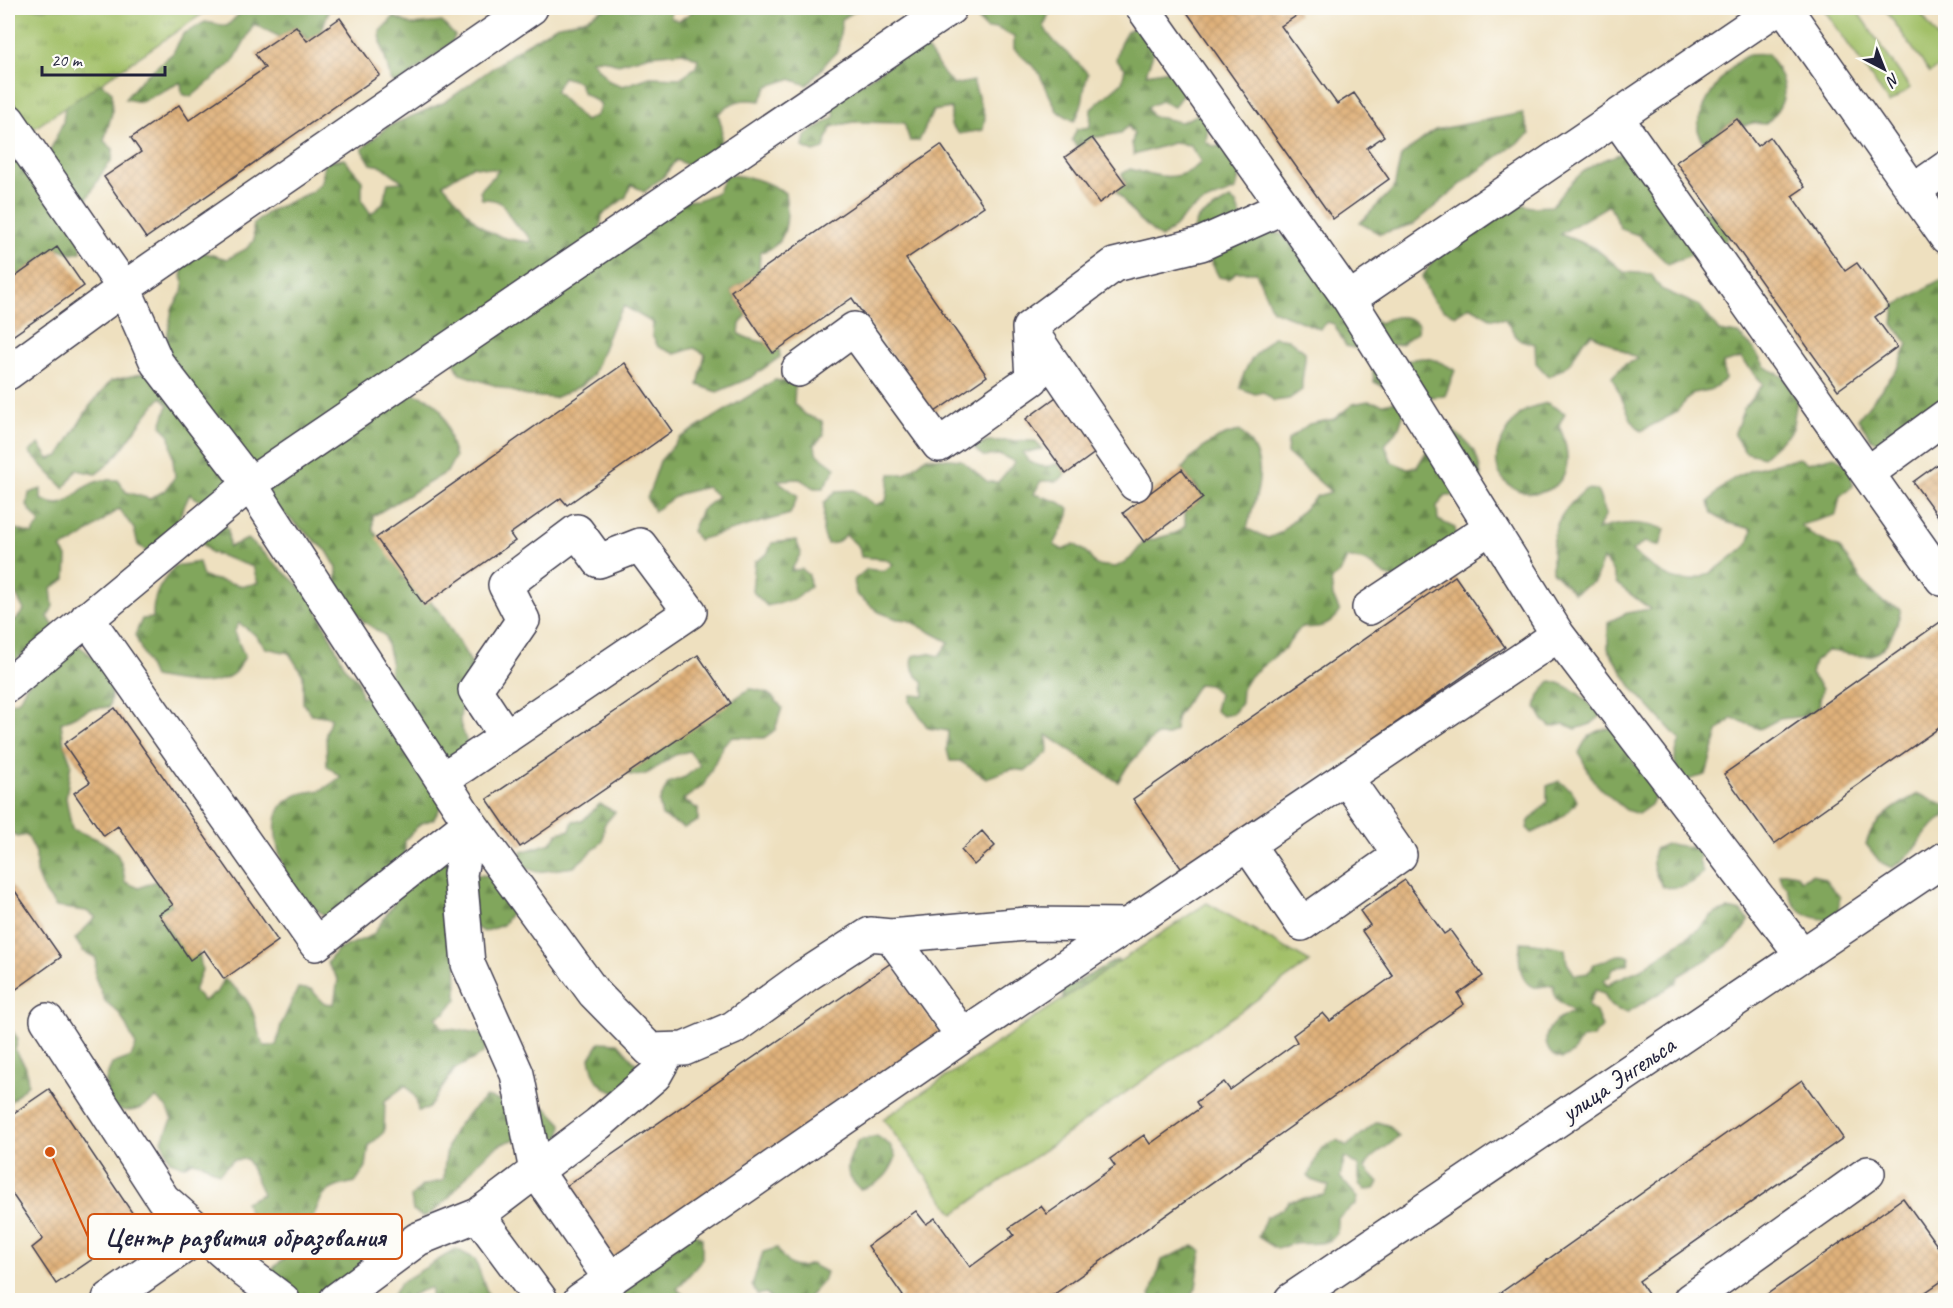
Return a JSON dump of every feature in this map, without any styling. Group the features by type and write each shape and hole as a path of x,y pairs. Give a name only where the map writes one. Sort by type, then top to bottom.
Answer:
{"street":[{"path":"8,373 124,288 531,8"},
{"path":"1143,8 1349,299 1558,635 1802,955"},
{"path":"1349,299 1777,8"},
{"path":"1785,8 1946,237"},
{"path":"8,685 250,484 931,13"},
{"path":"1616,117 1942,579"},
{"path":"8,120 124,288 157,363 250,484 470,823 594,993 650,1050 684,1049 733,1028 805,976 870,934 891,936 1026,924 1129,925"},
{"path":"1913,191 1946,168"},
{"path":"1029,328 1114,265 1201,244 1284,207"},
{"path":"798,370 854,329 939,445 1032,379 1029,328"},
{"path":"1029,328 1136,484"},
{"path":"1868,473 1946,416"},
{"path":"1369,608 1491,527"},
{"path":"442,779 506,737 690,612 640,545 599,561 577,531 505,585 523,620 475,690 506,737"},
{"path":"87,618 316,944 470,823"},
{"path":"580,1300 963,1036 1558,635"},
{"path":"1248,845 1302,924 1400,855 1346,778"},
{"path":"470,823 460,874 468,964 518,1074 536,1171 611,1280"},
{"name":"улица Энгельса","path":"1291,1300 1946,858"},
{"path":"891,936 963,1036"},
{"path":"47,1020 163,1198 202,1234 283,1300"},
{"path":"336,1300 418,1239 478,1215 655,1076 669,1050"},
{"path":"1690,1300 1868,1173"},
{"path":"478,1215 541,1300"},
{"path":"109,1299 202,1234"}],"green space":[{"path":"8,8 112,92 112,113 104,141 113,149 112,161 79,208 81,252 72,254 57,247 8,282 8,131 49,153 63,122 65,107"},
{"path":"8,8 211,8 20,138 8,120"},
{"path":"245,8 332,8 329,9 322,30 307,41 296,26 280,37 254,24 233,62 191,97 182,94 181,82 141,102 125,99 142,79 173,53 183,34 205,22 227,26"},
{"path":"605,8 671,8 671,18 679,21 694,8 860,8 842,19 838,51 807,85 790,79 768,86 760,101 742,100 728,106 718,114 722,127 720,151 689,166 676,160 664,176 644,192 631,184 626,197 602,215 599,236 604,251 618,254 681,201 698,200 718,192 725,175 757,180 785,193 787,211 782,237 770,249 760,252 759,272 731,291 747,315 740,324 739,334 779,349 780,357 750,378 717,392 698,385 705,354 694,348 675,354 658,347 652,335 653,323 624,306 612,326 593,375 581,386 554,398 527,396 460,374 453,360 400,392 428,399 436,404 445,420 455,457 447,472 373,516 373,530 423,604 430,601 439,610 477,672 461,708 460,723 467,743 464,765 434,819 420,824 405,840 405,861 338,927 297,893 288,879 277,843 277,819 280,809 287,801 302,793 323,789 341,777 327,766 326,733 331,717 311,714 303,703 303,675 289,653 266,648 254,634 239,623 234,632 245,657 234,673 226,678 206,683 183,682 153,677 135,635 142,619 153,618 158,590 175,566 199,562 203,577 244,586 258,583 253,567 210,552 198,539 221,519 228,530 229,547 248,539 311,597 346,669 358,680 361,697 387,695 391,661 385,636 363,621 336,585 337,568 327,551 276,507 204,504 190,494 175,526 149,553 138,545 134,529 119,509 77,540 61,548 67,557 66,579 51,588 53,606 48,617 57,631 8,665 8,618 16,620 24,610 8,580 8,531 12,528 32,534 40,523 27,506 29,493 41,489 41,499 59,504 66,502 90,484 104,480 118,480 126,492 150,499 164,491 175,477 170,435 161,426 168,405 162,397 106,466 96,474 77,470 64,488 29,452 39,444 49,459 59,456 89,407 111,381 148,372 166,344 172,309 184,289 180,259 183,247 227,259 246,249 254,240 253,225 268,212 311,192 322,182 324,162 344,159 362,180 362,201 371,214 383,203 388,183 403,182 382,166 371,164 362,149 387,127 445,102 522,47 556,26 586,19","holes":["683,52 698,59 696,67 680,78 650,77 623,86 609,81 591,60 602,59 618,64 650,55","563,77 579,82 582,92 601,104 597,115 585,121 555,91","472,166 499,170 480,191 482,199 500,203 532,242 500,237 489,232 471,217 443,184"]},
{"path":"986,8 1051,8 1044,26 1058,45 1088,74 1082,104 1074,121 1057,111 1038,71 1014,49 1014,37 997,28 987,29 978,20"},
{"path":"1823,8 1855,8 1910,88 1889,103"},
{"path":"1884,8 1917,8 1945,47 1945,62 1930,73"},
{"path":"394,17 412,25 442,22 455,36 452,42 397,85 390,79 380,31"},
{"path":"1137,27 1155,48 1146,74 1175,69 1185,90 1174,107 1161,101 1147,107 1152,116 1181,122 1199,114 1209,116 1206,142 1215,147 1227,143 1240,170 1236,190 1191,210 1161,238 1138,219 1116,191 1126,184 1122,174 1130,169 1158,176 1176,176 1193,169 1201,162 1190,145 1173,143 1134,155 1132,143 1134,134 1128,126 1121,133 1092,138 1077,148 1072,140 1077,129 1090,127 1091,109 1122,82 1125,68 1116,60 1119,46 1127,31"},
{"path":"925,47 954,85 973,81 985,117 983,130 959,134 951,125 951,108 933,111 919,141 910,141 904,123 853,122 831,127 824,149 814,152 803,147 805,136 835,116 831,103 911,51"},
{"path":"1768,54 1779,74 1784,90 1775,115 1766,124 1752,123 1743,126 1737,119 1704,142 1698,130 1699,121 1715,87 1732,66 1741,59 1749,55"},
{"path":"1522,113 1530,134 1471,176 1414,224 1380,234 1360,223 1394,188 1401,156 1435,130"},
{"path":"1639,149 1686,196 1714,216 1728,235 1725,242 1668,264 1638,235 1621,229 1609,205 1560,234 1595,248 1624,272 1651,274 1661,289 1700,306 1719,331 1738,334 1753,348 1765,367 1784,377 1797,400 1792,430 1763,457 1745,452 1734,435 1744,408 1763,384 1741,358 1723,363 1725,380 1710,390 1693,393 1674,414 1641,431 1632,421 1612,377 1624,365 1638,359 1592,334 1581,344 1570,364 1549,377 1536,363 1535,344 1518,339 1505,319 1490,318 1470,306 1456,315 1443,309 1430,296 1422,277 1441,249 1510,201 1531,207 1552,206 1571,183 1589,168 1610,157"},
{"path":"1230,199 1236,204 1241,217 1283,235 1297,251 1379,323 1404,317 1418,324 1417,332 1401,344 1389,346 1407,361 1420,358 1432,359 1455,370 1445,396 1428,397 1400,380 1384,387 1374,382 1372,365 1362,350 1346,346 1334,324 1327,322 1320,329 1272,310 1256,272 1236,272 1229,279 1219,277 1194,229 1198,218"},
{"path":"1940,280 1945,281 1946,396 1941,408 1889,448 1871,439 1858,419 1898,368 1908,344 1893,324 1895,305"},
{"path":"1273,337 1288,339 1305,352 1302,390 1289,399 1274,401 1263,392 1255,394 1240,388 1244,372 1256,354"},
{"path":"775,380 795,383 794,404 806,415 822,421 824,435 815,444 816,453 836,468 823,488 814,488 800,479 777,480 798,496 790,514 698,540 692,531 701,510 718,497 707,487 679,494 654,511 647,499 660,461 680,438"},
{"path":"1368,401 1383,404 1399,401 1404,412 1399,427 1385,445 1392,462 1406,468 1417,467 1435,437 1453,431 1473,451 1481,477 1474,487 1458,495 1446,496 1437,506 1438,520 1455,528 1457,541 1397,580 1364,561 1347,558 1340,573 1331,580 1333,596 1340,612 1332,621 1313,628 1301,627 1285,648 1250,676 1242,689 1241,703 1233,714 1222,716 1215,710 1219,694 1209,685 1198,684 1176,718 1175,730 1167,736 1155,736 1127,767 1118,782 1047,735 1048,752 1026,771 1012,769 986,778 960,761 950,761 947,750 948,731 928,728 910,702 911,695 924,696 923,681 915,673 913,656 928,653 939,656 949,642 908,620 897,619 879,612 856,594 854,580 867,569 884,571 893,564 885,559 861,557 859,547 846,535 836,543 827,544 823,532 824,503 836,491 854,490 876,505 886,501 890,474 905,474 927,457 961,460 988,482 998,482 1015,462 1001,455 983,456 974,448 986,441 1035,441 1042,449 1023,453 1026,457 1038,466 1058,463 1066,474 1058,481 1041,481 1034,494 1059,502 1069,509 1067,520 1054,545 1063,550 1074,544 1086,552 1096,565 1116,567 1130,559 1144,542 1176,533 1185,526 1185,511 1203,498 1182,469 1208,444 1240,431 1250,443 1259,466 1257,490 1247,529 1268,538 1280,533 1317,496 1331,492 1287,453 1288,440 1309,424 1334,419 1353,404"},
{"path":"1547,403 1565,413 1559,425 1567,456 1562,477 1550,489 1533,493 1516,489 1502,478 1497,461 1503,438 1520,414"},
{"path":"1834,456 1850,467 1853,486 1840,496 1836,515 1801,525 1815,537 1840,548 1864,584 1884,603 1901,609 1894,631 1880,651 1873,654 1861,656 1827,651 1814,662 1811,674 1822,689 1819,707 1807,716 1779,719 1760,729 1732,718 1718,732 1706,775 1687,780 1678,771 1675,762 1680,740 1633,689 1608,649 1608,622 1627,613 1650,609 1617,584 1612,570 1603,559 1595,581 1574,593 1552,571 1554,534 1561,516 1586,489 1597,490 1606,514 1597,530 1631,523 1665,529 1660,546 1645,542 1632,551 1668,576 1679,580 1690,580 1714,571 1749,541 1752,529 1728,523 1712,514 1709,502 1718,491 1749,471 1799,458 1808,463"},
{"path":"796,540 801,553 791,571 802,569 809,575 810,587 794,599 767,606 752,591 755,562 767,554 772,543"},
{"path":"76,644 104,670 111,687 111,697 109,707 90,709 61,723 64,744 71,763 66,798 72,829 102,842 115,852 120,859 125,882 139,888 156,881 173,905 159,915 190,959 199,953 202,970 194,991 203,1001 216,993 224,979 249,1004 264,1046 276,1046 281,1025 298,988 312,990 323,1003 334,1004 338,979 327,963 337,950 373,935 410,879 444,856 469,874 493,876 516,906 503,925 484,932 472,926 454,894 446,911 456,935 457,999 445,1013 436,1017 442,1028 480,1033 488,1042 483,1054 455,1069 428,1109 418,1111 416,1098 406,1085 385,1101 384,1132 369,1146 366,1167 356,1182 341,1185 325,1194 302,1235 277,1258 265,1256 245,1202 263,1194 247,1159 233,1160 219,1173 204,1164 192,1161 184,1166 170,1161 162,1140 172,1120 166,1107 156,1098 133,1110 122,1110 108,1100 107,1078 112,1064 131,1057 136,1046 120,1014 105,1001 95,977 96,958 83,951 75,939 96,917 86,911 56,907 42,888 36,873 36,853 27,835 17,837 8,829 8,704 19,700 26,686"},
{"path":"1550,681 1571,689 1585,699 1601,716 1591,724 1576,729 1564,724 1551,727 1543,720 1536,708 1539,695"},
{"path":"749,689 768,694 782,708 775,730 764,738 733,737 724,744 703,786 683,800 698,809 698,821 684,828 662,816 659,802 668,783 685,777 700,765 689,751 672,757 645,774 627,774"},
{"path":"1628,726 1635,751 1633,763 1644,769 1657,791 1652,804 1638,814 1626,810 1602,790 1593,780 1579,753 1592,734 1604,729"},
{"path":"1559,781 1572,791 1577,801 1563,816 1532,833 1527,828 1529,821 1547,802 1547,786"},
{"path":"1918,794 1945,805 1945,816 1931,828 1909,855 1892,868 1880,862 1866,844 1869,835 1886,814"},
{"path":"600,804 615,812 604,825 603,841 574,867 537,872 524,867 521,852 551,843 558,833 570,830 573,821 582,821"},
{"path":"1666,844 1690,847 1701,853 1699,861 1703,873 1685,886 1663,887 1655,873 1653,860 1655,849"},
{"path":"1786,872 1796,874 1801,880 1813,874 1825,880 1840,896 1838,912 1830,919 1823,919 1802,912 1793,902 1788,888 1781,881 1779,874"},
{"path":"1207,903 1310,962 954,1214 883,1119"},
{"path":"1728,909 1742,912 1749,920 1743,930 1727,946 1679,976 1676,983 1628,1012 1613,1007 1604,993 1595,990 1588,1006 1596,1012 1602,1027 1592,1038 1581,1039 1573,1053 1562,1059 1552,1054 1546,1041 1549,1030 1554,1023 1572,1011 1558,1001 1554,995 1554,985 1534,987 1525,980 1520,968 1521,942 1565,949 1567,963 1575,975 1588,973 1594,964 1616,956 1630,957 1628,964 1613,969 1604,981 1608,986 1613,981 1641,969 1700,928 1714,914"},
{"path":"1116,960 1120,961 1063,999 1063,990"},
{"path":"8,1029 11,1029 18,1039 15,1050 26,1067 28,1084 8,1104"},
{"path":"600,1042 618,1043 641,1069 619,1094 606,1089 595,1077 590,1058"},
{"path":"486,1097 529,1108 547,1108 562,1124 560,1144 524,1139 513,1140 499,1146 486,1154 447,1200 436,1210 423,1217 413,1211 411,1197 422,1186 444,1180 446,1153 453,1133 466,1116"},
{"path":"1377,1122 1390,1126 1399,1137 1371,1158 1365,1168 1379,1183 1375,1189 1365,1190 1359,1184 1359,1167 1345,1157 1340,1177 1358,1198 1356,1204 1338,1218 1338,1229 1335,1236 1324,1243 1291,1244 1277,1249 1258,1237 1266,1217 1283,1209 1289,1201 1324,1195 1329,1186 1311,1180 1308,1176 1324,1147 1337,1140 1347,1146"},
{"path":"877,1136 890,1145 896,1157 883,1178 873,1185 860,1189 850,1177 849,1161 858,1141"},
{"path":"356,1230 372,1235 374,1244 357,1275 336,1300 293,1300 278,1275 270,1271 291,1252 322,1251"},
{"path":"694,1233 702,1238 702,1260 677,1289 688,1299 698,1300 591,1300 626,1291 635,1282 637,1274"},
{"path":"1193,1246 1201,1251 1196,1288 1189,1300 1154,1300 1150,1296 1162,1260"},
{"path":"777,1248 787,1262 795,1267 811,1264 826,1272 823,1281 806,1300 771,1300 766,1293 757,1295 752,1285 763,1252"},
{"path":"456,1249 475,1259 490,1300 431,1300 431,1288 403,1299 390,1300 400,1283"}],"building":[{"path":"1184,8 1295,8 1299,14 1281,26 1337,104 1354,93 1384,136 1367,148 1389,179 1333,219"},
{"path":"340,18 380,75 146,238 104,177 141,152 131,138 179,105 189,120 265,68 255,54 296,26 307,41"},
{"path":"1737,119 1757,146 1770,137 1805,187 1792,196 1845,271 1857,263 1889,307 1875,317 1897,347 1838,390 1676,162"},
{"path":"1092,138 1126,184 1099,203 1065,157"},
{"path":"941,145 984,206 906,259 987,376 932,414 852,298 773,353 731,291"},
{"path":"57,247 84,286 8,339 8,282"},
{"path":"625,363 672,431 567,505 561,498 510,534 515,541 424,605 376,538"},
{"path":"1063,392 1103,447 1066,474 1026,419"},
{"path":"1946,458 1946,527 1913,482"},
{"path":"1182,469 1203,498 1144,542 1123,513"},
{"path":"1455,576 1505,647 1183,871 1133,799"},
{"path":"1946,618 1946,723 1774,844 1724,774"},
{"path":"698,655 731,703 520,847 487,799"},
{"path":"115,708 278,941 224,979 204,950 190,960 159,914 173,905 118,826 104,836 74,793 90,782 64,744"},
{"path":"982,831 995,846 974,865 961,850"},
{"path":"1405,880 1444,934 1450,930 1483,976 1458,994 1464,1004 1046,1300 897,1300 903,1296 868,1246 916,1211 926,1224 935,1218 970,1267 1014,1235 1009,1228 1041,1206 1047,1214 1115,1166 1110,1159 1144,1135 1150,1144 1200,1108 1196,1102 1224,1082 1230,1090 1297,1042 1293,1035 1323,1013 1330,1021 1393,976 1362,931 1370,925 1360,911"},
{"path":"8,881 61,957 8,995"},
{"path":"891,963 941,1034 614,1259 565,1187"},
{"path":"1802,1080 1843,1138 1639,1281 1652,1300 1499,1300 1496,1296"},
{"path":"49,1089 141,1226 56,1284 32,1248 43,1239 8,1188 8,1117"},
{"path":"1903,1198 1946,1258 1946,1278 1914,1300 1759,1300"}],"place":[{"name":"Центр развития образования","path":"50,1152"}]}
